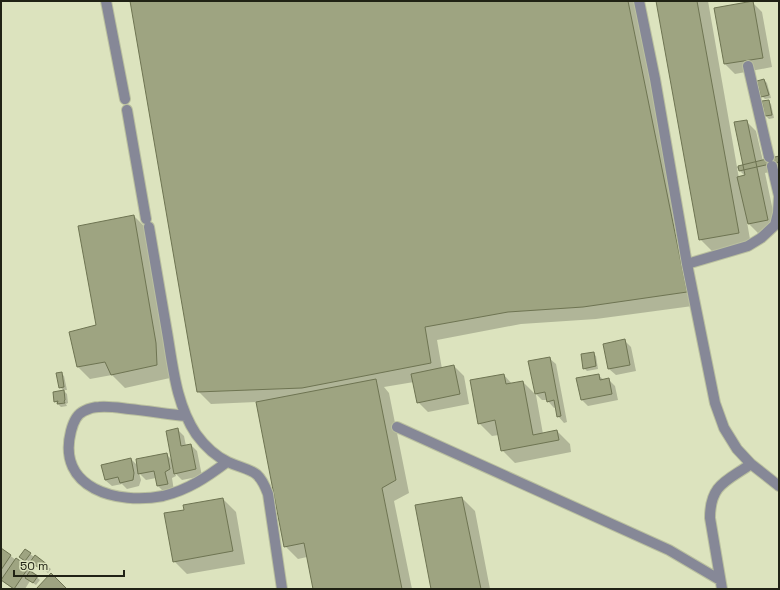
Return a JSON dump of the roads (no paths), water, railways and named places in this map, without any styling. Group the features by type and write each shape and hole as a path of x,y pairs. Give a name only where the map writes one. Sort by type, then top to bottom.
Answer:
{"lane":[{"path":"106,1 125,99"},
{"path":"638,1 655,79 687,264 714,403 724,428 737,449 751,464 779,486"},
{"path":"687,264 748,246 761,238 775,225 778,213 779,196 748,66"},
{"path":"127,110 177,390 181,404 196,434 206,447 227,462 247,468 257,474 264,483 268,494 282,589"},
{"path":"186,416 112,407 99,407 83,411 74,422 68,443 71,464 79,478 91,488 113,496 132,499 163,496 184,490 204,479 227,462"},
{"path":"397,427 669,550 721,584"},
{"path":"721,584 710,518 712,496 719,486 751,464"}]}
